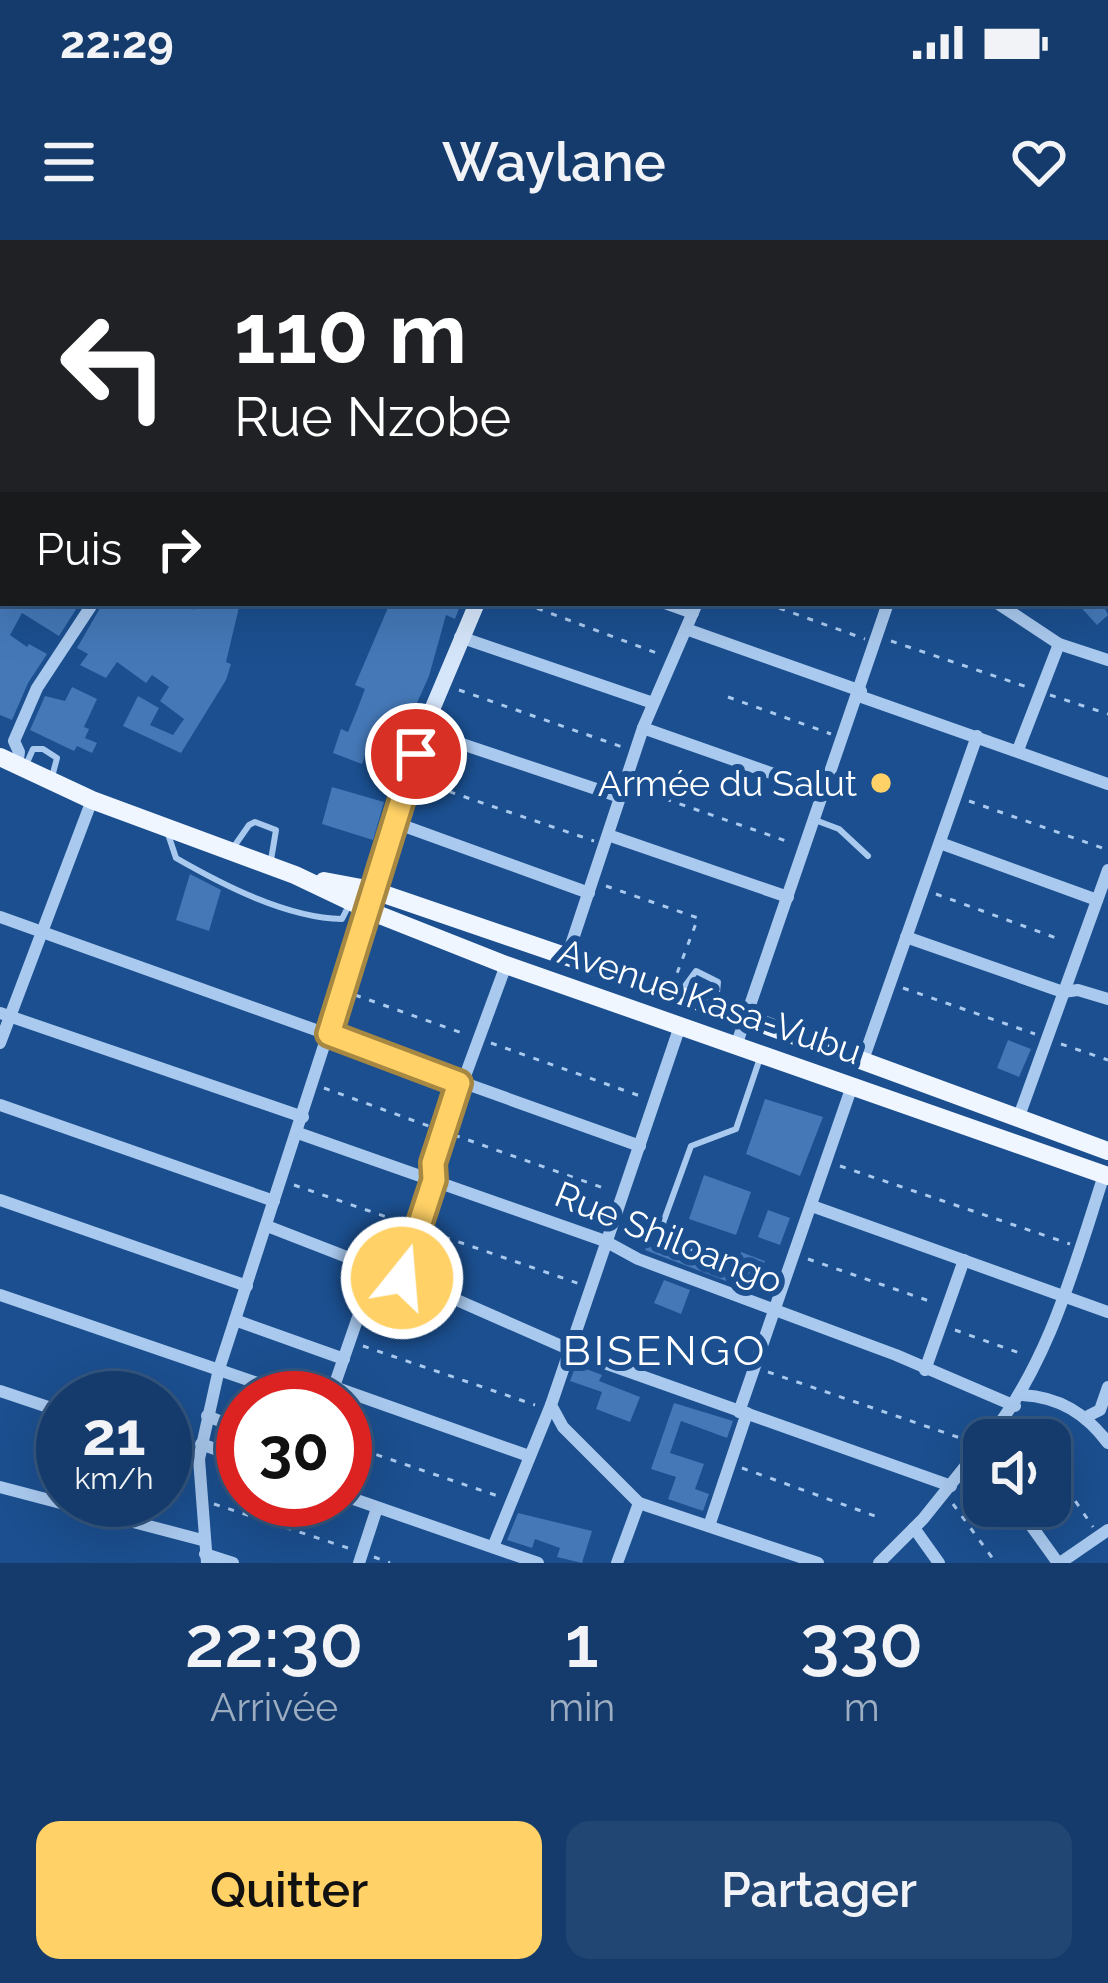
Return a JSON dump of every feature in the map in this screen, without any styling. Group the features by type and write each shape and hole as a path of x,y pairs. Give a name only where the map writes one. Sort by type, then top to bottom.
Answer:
{"main road":[{"name":"Avenue Kasa-Vubu","path":"14,764 92,800 363,900 506,965 1106,1176"},
{"name":"Avenue Kasa-Vubu","path":"363,900 567,957 675,993 1108,1150"}],"street":[{"path":"14,764 19,752 14,741 38,688 91,606"},
{"path":"205,1552 200,1452 219,1370 329,1034 363,900 440,683 476,606"},
{"path":"736,1046 887,606"},
{"path":"1002,606 1059,644 1108,660"},
{"path":"567,957 643,728 695,608"},
{"path":"686,629 1108,784"},
{"path":"460,637 653,704"},
{"path":"1018,750 1059,644"},
{"path":"643,728 824,792"},
{"path":"423,730 622,791"},
{"path":"863,1060 977,736"},
{"path":"0,1043 5,1015 92,800"},
{"path":"393,822 591,887"},
{"path":"606,840 788,897"},
{"path":"940,843 1097,900"},
{"path":"1018,1119 1108,870"},
{"path":"0,917 640,1146"},
{"path":"906,937 1063,992 1078,990 1108,999"},
{"path":"402,1278 459,1083 506,965"},
{"path":"5,1015 303,1117"},
{"path":"493,1547 550,1407 680,1026"},
{"path":"710,1526 755,1367 852,1087"},
{"path":"0,1105 274,1201"},
{"name":"Rue Shiloango","path":"298,1133 604,1241 638,1259 1015,1405 1050,1399 1098,1414"},
{"path":"1005,1419 1038,1360 1106,1176"},
{"path":"0,1200 247,1286"},
{"path":"812,1207 1108,1312"},
{"path":"267,1226 571,1346 582,1355 948,1490"},
{"path":"926,1370 964,1261"},
{"path":"340,1371 375,1268"},
{"path":"0,1294 222,1371"},
{"path":"236,1320 344,1359"},
{"path":"1108,1387 1098,1414 1108,1443"},
{"path":"0,1391 36,1403"},
{"path":"372,1405 529,1456"},
{"path":"550,1407 563,1427 639,1503 818,1563"},
{"path":"207,1417 216,1420"},
{"path":"192,1451 216,1455"},
{"path":"879,1563 963,1472"},
{"path":"0,1487 232,1563"},
{"path":"617,1563 639,1503"},
{"path":"372,1506 538,1563"},
{"path":"361,1558 377,1508"},
{"path":"1032,1527 1059,1563 1104,1533"},
{"path":"914,1528 939,1563"}],"lane":[{"path":"815,820 839,830 868,856"},
{"path":"231,851 249,825 263,824 276,830 269,866"},
{"path":"166,828 176,858 273,902 320,918 342,919 363,900"},
{"path":"730,1259 672,1241 663,1223 692,1146 736,1129 761,1054"}],"path":[{"path":"531,606 673,658"},
{"path":"774,606 1108,714"},
{"path":"440,683 635,752"},
{"path":"728,697 844,739"},
{"path":"408,778 606,840"},
{"path":"622,791 805,848"},
{"path":"956,796 1108,850"},
{"path":"591,887 698,918 675,993"},
{"path":"923,890 1059,939"},
{"path":"890,983 1108,1060"},
{"path":"342,991 655,1101"},
{"path":"313,1084 622,1194"},
{"path":"827,1161 1080,1247"},
{"path":"281,1180 590,1287"},
{"path":"795,1255 947,1307"},
{"path":"942,1325 1038,1360"},
{"path":"350,1341 550,1407"},
{"path":"755,1367 963,1441"},
{"path":"1015,1405 1021,1419"},
{"path":"372,1453 512,1500"},
{"path":"729,1463 875,1516"},
{"path":"948,1490 996,1563"},
{"path":"1071,1491 1104,1533"},
{"path":"201,1500 361,1558 390,1563"}],"building":[{"path":"0,606 78,606 59,636 22,613 10,635 47,654 12,720 0,715"},
{"path":"101,606 188,606 194,610 195,606 239,606 226,680 181,753 123,726 138,696 159,708 150,725 173,735 184,719 160,701 169,687 152,675 146,683 117,662 106,678 80,665 88,654 77,648"},
{"path":"389,606 460,606 455,619 446,615 429,676 396,750 402,752 399,765 365,755 362,764 333,753 341,729 348,732 365,689 355,685"},
{"path":"1080,606 1104,606 1108,615 1097,625"},
{"path":"72,687 97,699 84,727 89,729 85,738 97,743 92,753 77,746 74,751 30,730 45,696 65,701"},
{"path":"332,787 384,802 373,840 322,824"},
{"path":"190,874 221,890 209,931 176,920"},
{"path":"1008,1040 1031,1049 1019,1077 997,1068"},
{"path":"765,1099 823,1117 800,1176 746,1154"},
{"path":"704,1175 751,1192 736,1235 689,1219"},
{"path":"768,1210 790,1218 780,1245 758,1237"},
{"path":"648,1243 729,1273 726,1281 645,1250"},
{"path":"741,1252 765,1261 754,1291 730,1282"},
{"path":"664,1280 690,1290 681,1314 654,1303"},
{"path":"576,1365 602,1375 599,1381 640,1397 630,1422 596,1409 602,1392 570,1381"},
{"path":"674,1403 733,1421 727,1438 681,1421 670,1453 704,1464 695,1489 709,1494 703,1511 668,1499 676,1477 651,1469"},
{"path":"518,1513 592,1531 582,1563 557,1557 560,1548 535,1539 532,1548 507,1540"}],"place":[{"name":"Armée du Salut","path":"881,783"}],"district":[{"name":"BISENGO","path":"665,1350"}],"route":[{"path":"402,1278 459,1083 329,1034 416,754"}]}
